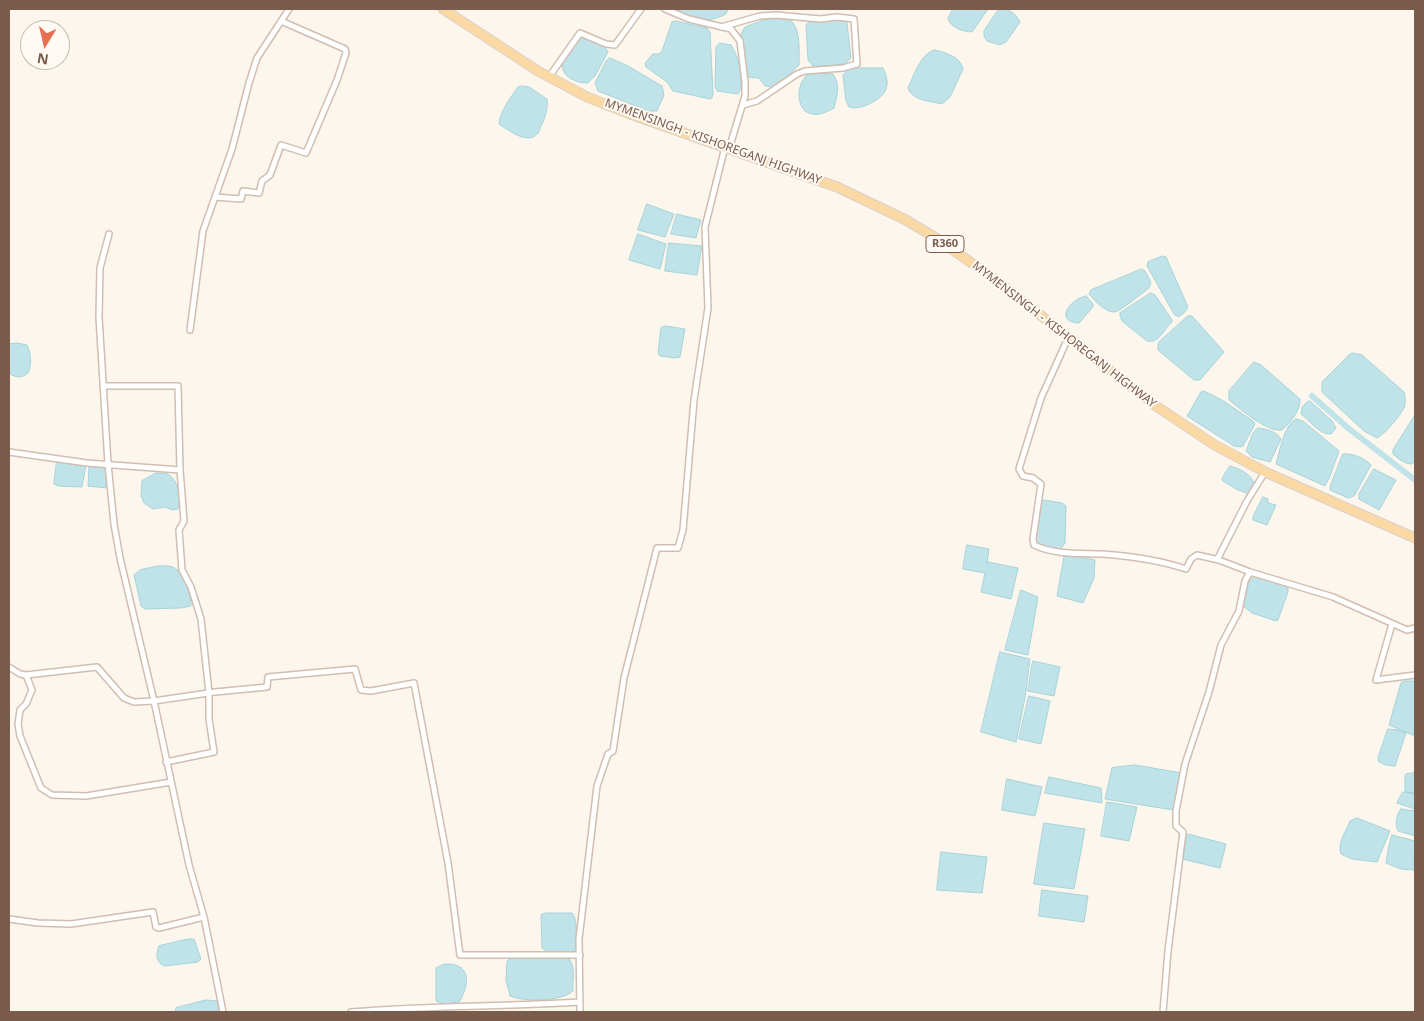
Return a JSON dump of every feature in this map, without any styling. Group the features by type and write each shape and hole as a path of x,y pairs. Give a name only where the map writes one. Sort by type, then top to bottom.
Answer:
{"main road":[{"name":"MYMENSINGH - KISHOREGANJ HIGHWAY","path":"443,9 549,77 587,97 837,186 904,219 936,238 996,280 1068,338 1179,422 1233,456 1415,538"}],"street":[{"path":"190,330 202,231 232,148 248,83 257,58 289,9"},
{"path":"549,77 580,32 606,44 615,45 641,9"},
{"path":"580,1012 580,939 597,786 608,754 612,750 624,678 656,548 678,548 683,530 694,400 708,308 705,227 727,148 745,96 740,41 732,29 709,25 665,9"},
{"path":"721,27 760,16 776,15 820,19 838,17 854,19 857,64 843,68 805,71 797,74 757,101 743,104"},
{"path":"215,197 241,199 244,191 259,193 262,181 270,175 281,146 306,153 337,80 346,53 345,49 281,21"},
{"path":"109,234 100,268 99,317 102,386 114,524 189,865 204,917 223,1012"},
{"path":"1068,338 1041,398 1019,469 1023,476 1033,478 1041,484 1033,539 1034,545 1049,552 1105,554 1157,561 1186,569 1191,559 1197,555 1219,560 1250,572 1334,596 1407,630 1415,628"},
{"path":"102,386 178,386 180,470 184,521 179,530 182,570 191,587 201,619 209,693 209,719 214,752 166,762"},
{"path":"9,452 108,464 180,470"},
{"path":"1219,560 1218,558 1247,501 1265,472"},
{"path":"1163,1012 1168,952 1183,832 1176,826 1176,811 1185,764 1209,692 1221,645 1240,611 1245,581 1250,572"},
{"path":"1392,624 1376,680 1415,675"},
{"path":"9,667 20,674 26,675 97,667 124,698 134,702 267,687 268,677 355,669 360,690 371,692 414,683 448,863 460,956 580,954"},
{"path":"26,675 32,690 26,704 20,710 18,724 20,736 41,788 52,795 86,796 171,782"},
{"path":"9,919 38,923 71,924 153,912 156,927 159,928 204,917"},
{"path":"351,1012 423,1007 465,1008 580,1002"}],"water":[{"path":"672,9 728,9 726,14 705,20"},
{"path":"953,9 988,9 972,32 958,29 952,25 948,19"},
{"path":"999,9 1011,12 1020,22 1006,42 1000,45 987,41 984,36 984,31"},
{"path":"779,17 787,19 794,24 799,42 799,65 779,84 771,87 765,86 759,78 747,77 741,34 745,27 769,18"},
{"path":"844,20 847,23 851,58 848,61 839,65 813,66 808,60 806,25 809,22"},
{"path":"676,21 707,28 710,32 713,93 710,99 673,91 667,82 646,67 645,63 653,54 659,54 662,51 672,22"},
{"path":"580,36 596,41 608,52 595,76 588,83 570,78 562,68 562,63"},
{"path":"720,43 731,45 736,55 741,76 738,94 717,91 715,86 716,47"},
{"path":"934,50 956,58 963,69 950,97 942,104 913,96 908,88 921,61"},
{"path":"610,58 662,86 664,95 657,111 648,111 598,91 595,83 606,61"},
{"path":"883,68 886,74 887,85 880,98 862,107 849,107 846,101 843,75 848,69"},
{"path":"810,73 833,74 838,87 834,108 824,113 812,114 806,112 802,107 799,95 800,88 805,77"},
{"path":"518,87 529,87 547,99 546,113 538,133 534,137 529,138 518,136 499,124 501,114 509,100"},
{"path":"647,204 674,214 665,237 638,230"},
{"path":"677,214 701,220 696,238 671,234"},
{"path":"638,234 666,244 660,269 629,260"},
{"path":"669,243 702,246 697,275 665,271"},
{"path":"1163,256 1166,257 1188,307 1178,317 1174,314 1147,266 1148,262"},
{"path":"1142,269 1151,282 1149,288 1118,311 1112,312 1100,306 1089,294 1091,290"},
{"path":"1151,293 1155,295 1172,322 1158,338 1147,341 1122,321 1120,313"},
{"path":"1086,296 1093,304 1093,307 1079,323 1071,322 1067,319 1067,310 1074,301"},
{"path":"1188,316 1192,316 1224,352 1200,380 1194,380 1158,350 1158,343"},
{"path":"666,326 685,329 680,357 660,356 658,353 661,328"},
{"path":"10,344 27,345 31,359 28,373 19,377 10,374 9,371 9,347"},
{"path":"1353,353 1362,355 1404,392 1404,408 1388,429 1377,438 1364,431 1322,392 1322,382"},
{"path":"1254,362 1261,365 1300,399 1297,412 1282,430 1269,428 1229,400 1229,391"},
{"path":"1204,391 1222,400 1253,421 1255,424 1243,446 1234,446 1187,416 1201,392"},
{"path":"1310,401 1332,421 1336,428 1331,434 1319,430 1301,414 1302,407"},
{"path":"1415,415 1415,461 1409,464 1397,458 1393,454 1393,450"},
{"path":"1296,419 1303,421 1339,451 1325,486 1276,464 1285,433"},
{"path":"1258,428 1274,432 1281,439 1270,462 1252,457 1246,451 1253,433"},
{"path":"1343,454 1358,456 1371,465 1354,496 1348,498 1330,490"},
{"path":"57,461 86,465 82,487 58,486 54,484"},
{"path":"90,465 106,466 106,488 88,486"},
{"path":"1230,466 1250,477 1254,483 1249,494 1223,481 1222,479"},
{"path":"1374,469 1396,480 1379,510 1359,499 1359,494"},
{"path":"156,473 168,474 175,481 179,495 178,509 172,510 165,507 153,509 144,503 141,496 142,481"},
{"path":"1263,497 1268,499 1268,503 1276,505 1267,525 1253,520"},
{"path":"1044,500 1062,503 1066,506 1065,543 1060,550 1052,550 1037,544 1041,503"},
{"path":"967,545 989,549 987,564 988,562 1018,568 1011,599 981,592 985,573 963,569"},
{"path":"1071,555 1095,560 1094,578 1083,603 1057,596 1064,556"},
{"path":"158,566 171,566 178,571 186,586 191,606 145,609 141,606 134,575 140,570"},
{"path":"1255,577 1284,585 1288,588 1278,620 1252,613 1243,606 1249,581"},
{"path":"1021,590 1038,597 1028,655 1005,650"},
{"path":"1000,652 1030,659 1025,698 1016,742 981,732"},
{"path":"1033,661 1060,667 1054,696 1028,691"},
{"path":"1415,681 1415,736 1389,725 1401,683"},
{"path":"1029,696 1050,701 1041,744 1019,739"},
{"path":"1388,729 1406,733 1395,766 1379,762 1378,758"},
{"path":"1135,765 1182,773 1173,810 1105,799 1112,768"},
{"path":"1415,773 1415,793 1405,792 1406,774"},
{"path":"1049,777 1101,788 1102,803 1045,793"},
{"path":"1007,779 1042,787 1035,816 1002,810"},
{"path":"1403,792 1415,794 1415,809 1397,803"},
{"path":"1107,802 1137,807 1129,841 1101,836"},
{"path":"1401,809 1415,811 1415,836 1398,831 1396,820"},
{"path":"1357,818 1390,831 1377,862 1352,859 1341,854 1340,846 1344,833 1350,821"},
{"path":"1044,823 1085,829 1074,889 1034,884"},
{"path":"1188,834 1226,844 1220,868 1182,859 1183,846"},
{"path":"1392,835 1415,841 1414,870 1401,869 1386,863"},
{"path":"941,852 987,857 982,893 937,890"},
{"path":"1042,890 1088,896 1084,922 1039,916"},
{"path":"546,913 572,913 576,925 576,948 574,951 553,953 542,948 541,915"},
{"path":"194,939 201,959 198,962 165,966 159,963 157,955 159,946"},
{"path":"567,957 573,968 573,991 567,995 542,1000 510,996 506,980 507,961 512,958"},
{"path":"445,964 460,967 466,975 467,981 460,1001 448,1004 436,1001 436,968"},
{"path":"206,1000 217,1001 222,1012 175,1012 176,1008"}],"waterway":[{"path":"1312,396 1348,428 1415,480"}]}
